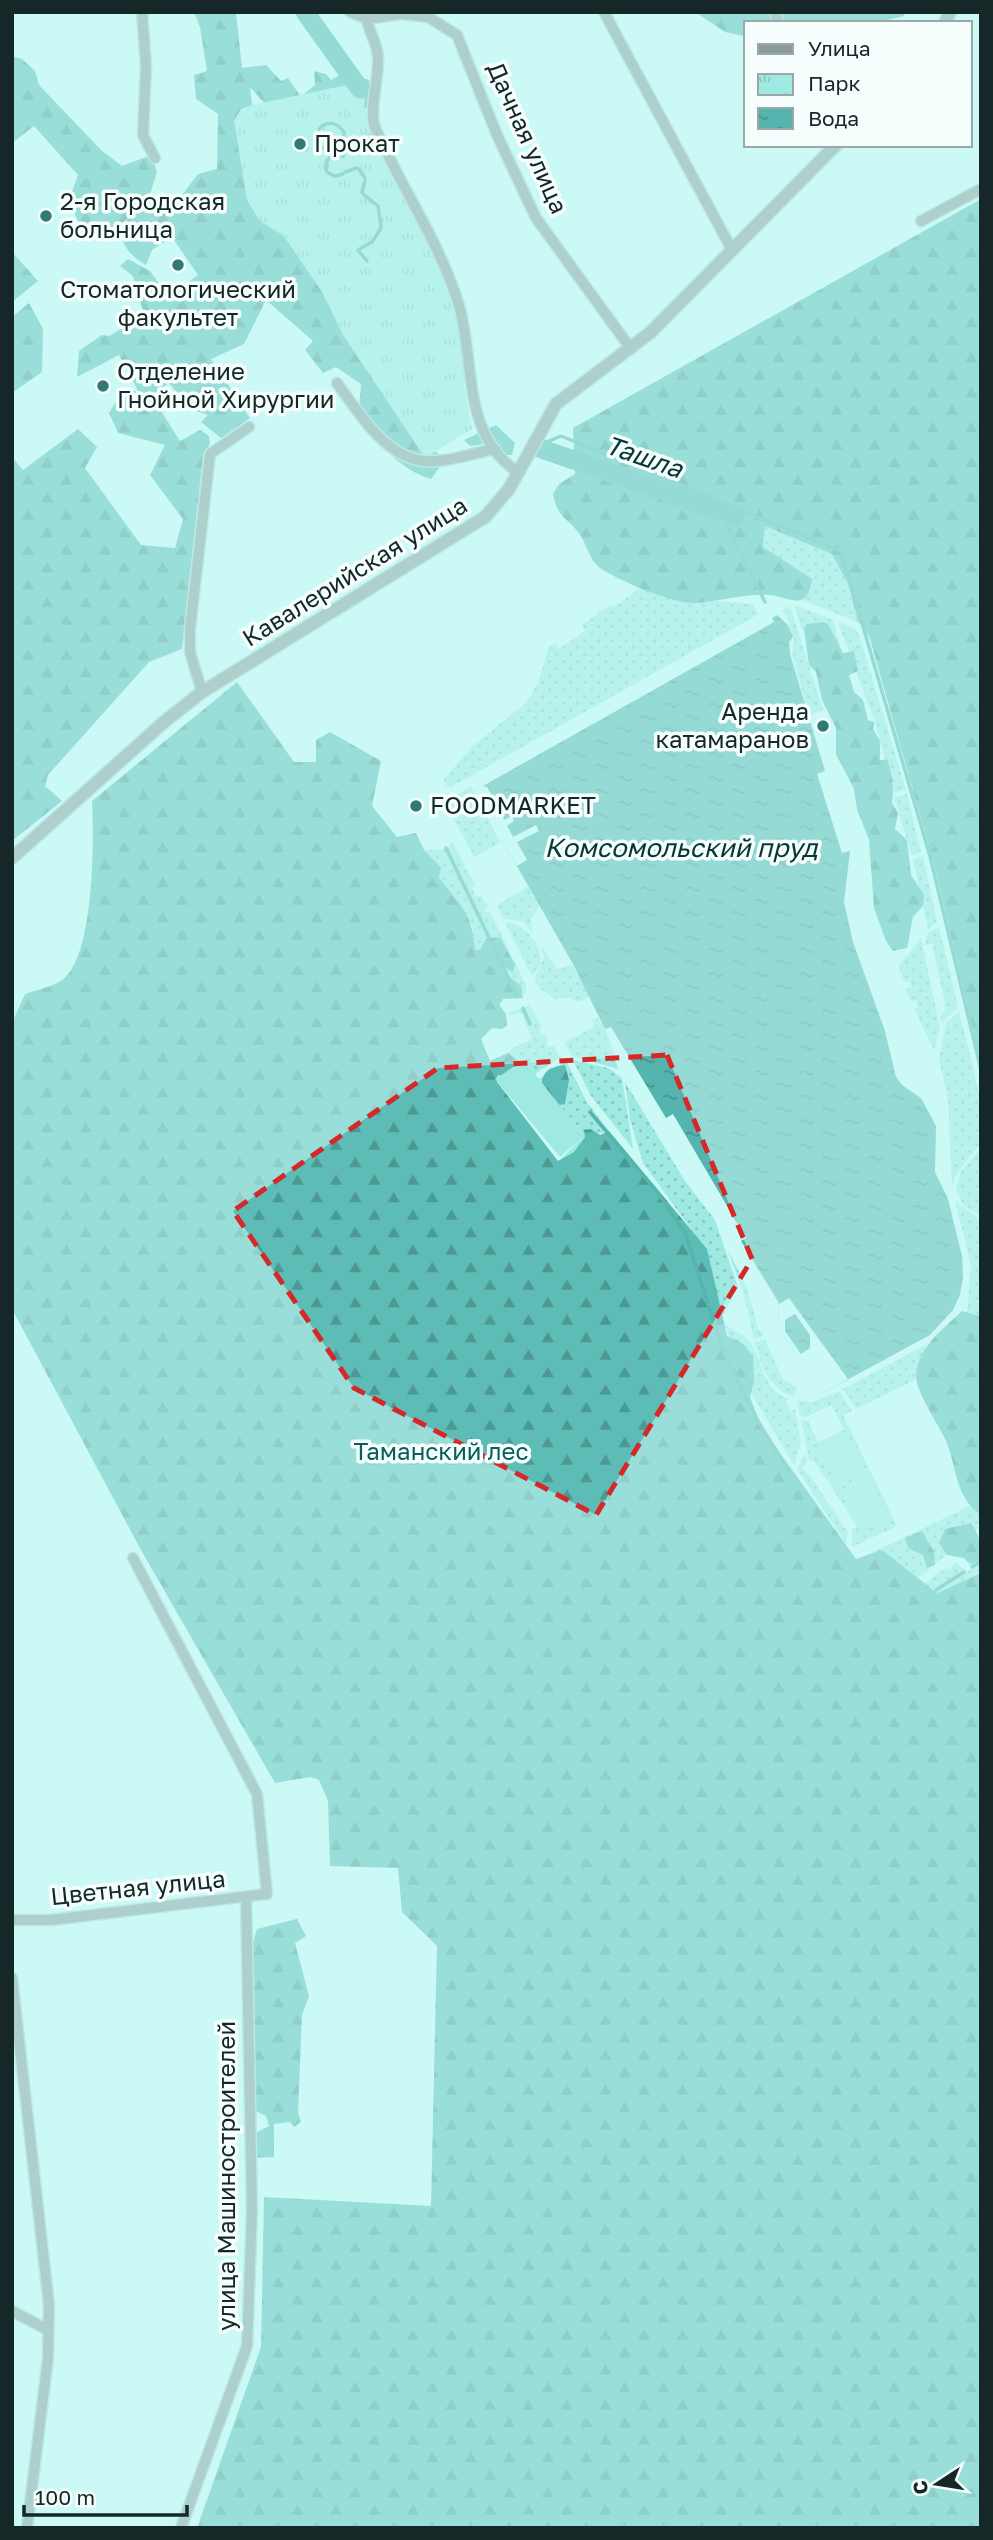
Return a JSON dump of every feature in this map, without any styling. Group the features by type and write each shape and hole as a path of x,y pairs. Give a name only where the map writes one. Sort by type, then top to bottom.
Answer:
{"street":[{"path":"142,12 146,66 144,135 155,158"},
{"name":"Дачная улица","path":"350,12 367,19 413,15 428,18 457,34 497,135 536,218 631,349"},
{"path":"604,12 732,250"},
{"path":"367,19 378,52 378,78 371,110 374,125 439,248 468,341 471,392 476,412 495,449 518,472"},
{"name":"Кавалерийская улица","path":"12,858 164,722 202,692 468,529 497,505 556,404 631,349 834,147"},
{"path":"921,221 981,189"},
{"path":"337,383 388,446 402,457 426,461 495,449"},
{"path":"202,692 190,652 190,629 210,454 248,427"},
{"name":"Цветная улица","path":"12,1920 51,1920 268,1894 257,1794 133,1558"},
{"name":"улица Машиностроителей","path":"181,2528 247,2346 252,2210 246,1897"},
{"path":"12,1978 49,2305 27,2528"},
{"path":"12,2311 48,2330"}],"highlighted area":[{"path":"667,1055 752,1259 596,1515 354,1388 233,1211 438,1068"}],"green space":[{"path":"194,12 236,12 242,68 266,65 281,81 288,78 301,97 266,105 250,87 252,105 259,108 268,213 419,431 439,455 439,468 431,479 409,469 387,451 363,417 360,403 361,384 336,367 323,373 305,350 313,341 266,300 244,344 211,359 250,418 221,438 201,422 208,415 190,409 169,383 155,393 154,398 138,391 119,355 77,377 79,351 102,335 109,336 144,315 133,276 120,266 128,259 150,271 168,296 198,275 172,237 152,250 146,265 128,250 119,229 140,206 118,228 95,228 78,221 69,200 78,175 34,126 12,143 12,56 22,59 35,71 39,85 101,150 122,166 151,155 157,172 149,197 160,203 179,199 198,174 217,169 218,114 196,99 194,75 207,71 200,27"},
{"path":"695,12 904,12 904,16 883,21 744,21 744,36 725,32"},
{"path":"314,71 326,74 331,80 340,75 346,81 367,79 374,85 374,105 365,109 355,100 303,95 315,85"},
{"path":"366,81 364,109 449,285 465,361 464,385 472,429 425,458 343,335 322,292 284,236 260,221 247,200 234,121 241,109 252,105"},
{"path":"981,199 981,1064 934,864 870,639 865,628 858,622 849,586 832,554 765,526 763,547 812,579 810,590 802,600 760,595 694,603 673,600 619,579 600,568 578,532 559,512 553,494 559,484 575,474 573,428"},
{"path":"12,252 38,281 12,302"},
{"path":"29,303 43,329 42,372 12,393 12,317"},
{"path":"130,389 154,400 180,441 200,430 209,436 210,444 203,456 182,649 149,662 48,775 45,786 62,801 12,841 12,457 23,470 78,429 97,447 85,468 141,545 175,548 183,519 150,475 165,445 118,433 109,413 119,397"},
{"path":"496,425 515,443 512,455 505,455 493,443 470,446 464,440"},
{"path":"765,526 832,554 849,586 858,622 803,600 810,590 811,579 763,547"},
{"path":"642,586 677,597 752,604 759,614 451,787 446,786 444,779 473,746 526,703 538,683 549,647 555,643 559,649 585,631 582,625 610,605 613,608"},
{"path":"794,605 833,620 840,645 802,630"},
{"path":"790,606 823,710 809,715 792,655 794,640 788,625 790,623 783,610"},
{"path":"838,622 855,629 859,635 906,790 893,793 877,728"},
{"path":"807,624 828,624 843,653 854,651 858,671 849,675 854,692 863,700 868,720 874,722 873,729 880,741 880,760 887,760 889,764 892,803 898,813 895,829 907,840 911,875 924,895 923,906 913,917 907,948 893,951 886,941 874,908 869,840 857,809 854,789 836,754 836,728 822,700 816,672 809,665 804,629"},
{"name":"Таманский лес","path":"237,682 294,762 316,762 316,740 330,732 381,761 372,806 397,837 416,833 424,850 441,867 439,878 468,918 475,950 480,950 486,939 500,937 515,965 513,972 505,967 501,970 521,986 523,998 503,999 499,1005 506,1014 507,1025 502,1029 492,1028 481,1039 490,1061 508,1053 520,1062 516,1072 497,1076 497,1082 558,1161 574,1152 585,1137 584,1130 591,1129 600,1135 609,1131 707,1249 727,1336 742,1343 753,1356 754,1382 750,1397 762,1428 856,1559 882,1550 937,1593 981,1573 981,2528 197,2528 261,2347 264,2197 431,2206 437,1946 402,1912 398,1868 330,1866 328,1801 319,1780 310,1777 275,1783 141,1550 12,1309 12,1023 25,994 61,981 72,968 80,949 90,897 92,801"},
{"path":"471,787 500,843 474,857 445,802"},
{"path":"907,794 921,852 912,856 894,797"},
{"path":"453,843 475,886 472,888 476,897 481,895 487,906 484,908 487,913 490,912 526,985 526,993 523,995 521,986 500,969 504,967 480,950 474,951 472,926 439,878 441,866 424,850 443,849"},
{"path":"923,856 937,922 928,929 913,860"},
{"path":"528,887 539,906 531,920 532,932 523,922 503,918 497,905"},
{"path":"505,922 526,931 536,943 540,965 532,976"},
{"path":"939,927 958,1007 942,1023 940,1016 945,1011 945,1004 932,943 925,945 927,934"},
{"path":"921,938 940,1028 934,1050 914,1009 919,1007 916,1000 911,1002 906,988 911,987 909,981 904,982 899,966"},
{"path":"541,946 557,969 572,965 590,996 579,1002 565,997 556,1000 539,988 534,979 544,958"},
{"path":"530,1005 542,1027 539,1030 541,1035 546,1033 548,1047 554,1046 560,1057 535,1074 524,1060 520,1062 508,1053 512,1048 532,1039 521,1012 510,1016 509,1012"},
{"path":"959,1012 976,1078 983,1130 979,1147 962,1167 952,1187 948,1098 939,1059 946,1023"},
{"path":"598,1018 608,1035 618,1069 571,1056 565,1042 594,1027 592,1020"},
{"path":"524,1060 584,1136 560,1157 495,1079"},
{"path":"573,1060 608,1068 622,1078 633,1149 591,1096"},
{"path":"566,1061 587,1102 609,1131 585,1137 574,1152 558,1162 584,1136 539,1079"},
{"path":"565,1065 569,1080 565,1104 559,1105 541,1091 541,1085 546,1072"},
{"path":"625,1082 685,1181 715,1220 738,1287 722,1318 691,1229 643,1163 630,1120"},
{"path":"981,1148 981,1216 963,1205 956,1190 961,1171"},
{"path":"955,1201 981,1220 981,1316 967,1312 971,1265"},
{"path":"727,1248 748,1290 758,1328 764,1336 754,1339 743,1292"},
{"path":"962,1311 981,1316 981,1515 972,1508 961,1490 949,1449 923,1399 916,1375 926,1347"},
{"path":"725,1325 750,1341 769,1384 789,1399 785,1402 791,1411 795,1409 801,1442 794,1465 744,1381"},
{"path":"765,1339 782,1378 797,1388 794,1396 778,1388 767,1375 755,1342"},
{"path":"927,1344 914,1380 856,1409 843,1389"},
{"path":"839,1391 852,1411 843,1415 897,1526 852,1547 852,1530 857,1526 815,1462 809,1460 801,1420 808,1421 818,1442 844,1430 832,1405 806,1417 800,1415 797,1401 812,1402"},
{"path":"845,1433 864,1471 837,1485 818,1446"},
{"path":"805,1454 807,1461 802,1470 808,1473 848,1532 846,1544 797,1469"},
{"path":"869,1477 890,1518 861,1532 841,1491"},
{"path":"972,1505 981,1515 981,1526 916,1578 856,1560"},
{"path":"971,1523 979,1540 981,1559 971,1564 964,1558 947,1555 939,1543 945,1529"},
{"path":"922,1531 934,1552 935,1565 927,1568 923,1555 908,1548 905,1538"},
{"path":"981,1554 981,1573 936,1593 925,1583 946,1568 949,1570 955,1562 967,1572 972,1568 961,1555 971,1561"},
{"path":"297,1919 306,1936 295,1943 309,1996 302,2015 298,2112 301,2122 294,2127 290,2122 274,2124 274,2157 255,2158 254,2134 269,2126 266,2116 254,2110 252,1947 257,1929"}],"water":[{"name":"Комсомольский пруд","path":"777,615 787,624 793,637 789,642 790,654 825,771 817,774 842,853 850,851 844,902 853,942 885,1031 896,1077 902,1085 921,1098 936,1126 935,1172 948,1199 962,1256 960,1295 953,1310 930,1335 823,1393 778,1328 779,1303 741,1241 746,1238 673,1114 666,1118 611,1027 605,1029 573,964 503,842 498,839 474,791 774,622 772,618"}],"pier":[{"path":"481,786 487,787 498,807 507,803 510,808 501,813 504,820 512,816 514,821 507,826 513,837 536,825 539,831 517,842 527,860 517,866 503,842 498,839 474,791"},
{"path":"789,1298 848,1379 823,1393 778,1328 779,1304","holes":["795,1314 810,1335 810,1348 801,1354 785,1331 785,1320"]}],"waterway":[{"name":"Ташла","path":"305,12 360,89"},
{"path":"319,129 329,123 338,126 344,132 343,143"},
{"path":"317,141 321,148 333,151"},
{"path":"335,150 342,147 346,151 343,156 336,155"},
{"path":"326,170 327,160 334,155"},
{"path":"345,172 357,168"},
{"path":"359,169 365,178"},
{"path":"327,172 334,176"},
{"path":"336,176 343,174"},
{"path":"362,192 365,181"},
{"path":"363,194 378,206 381,226"},
{"path":"372,242 381,228"},
{"path":"367,261 358,250 370,243"},
{"path":"537,446 561,436 841,551 930,856 981,1070"},
{"name":"Ташла","path":"536,447 735,516"},
{"name":"Ташла","path":"719,511 722,516"},
{"path":"727,526 765,602"},
{"path":"929,851 937,840"},
{"path":"446,848 517,996"},
{"path":"523,1008 530,1024"},
{"path":"590,1112 659,1194 685,1233 724,1353 756,1418 790,1473"},
{"path":"972,1567 981,1561"},
{"path":"936,1590 964,1572"}],"place":[{"name":"Прокат","path":"300,144"},
{"name":"2-я Городская больница","path":"46,216"},
{"name":"Стоматологический факультет","path":"178,265"},
{"name":"Отделение Гнойной Хирургии","path":"103,386"},
{"name":"Аренда катамаранов","path":"823,726"},
{"name":"FOODMARKET","path":"416,806"}]}
